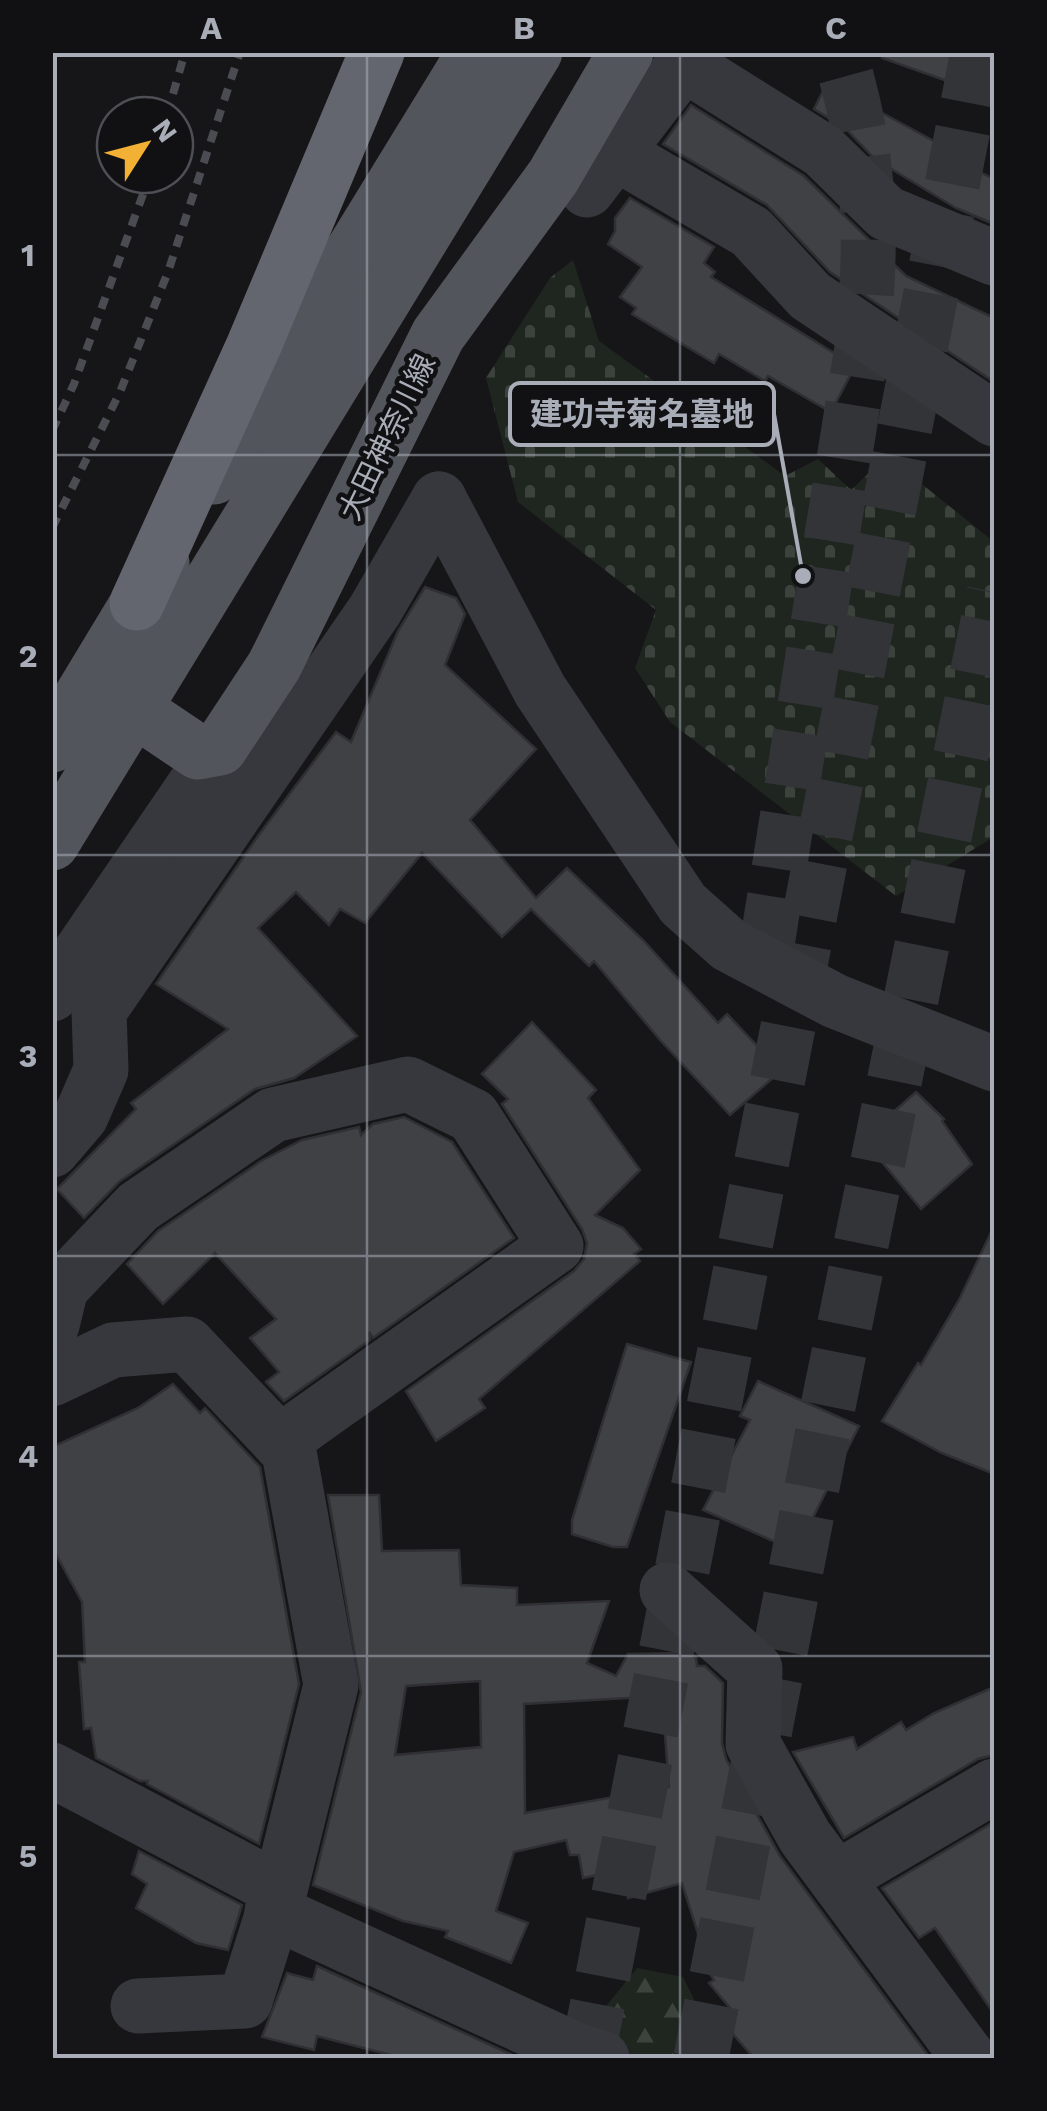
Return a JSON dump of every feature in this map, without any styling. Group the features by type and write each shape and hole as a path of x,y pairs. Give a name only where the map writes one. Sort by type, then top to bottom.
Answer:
{"highway":[{"path":"137,603 260,329 376,52"}],"main road":[{"path":"52,744 474,52"},
{"path":"52,843 536,52"},
{"name":"大田神奈川線","path":"220,748 274,666 438,335 554,177 626,52"},
{"path":"134,709 198,752 220,748"}],"street":[{"path":"994,258 886,213 822,151 688,58 602,171 751,232 810,296 994,419"},
{"path":"52,1150 81,1116 100,1070 99,1011 375,610 440,499 540,690 682,904 729,945 835,1001 994,1064"},
{"path":"52,994 220,748"},
{"path":"52,1325 61,1288 138,1207 273,1115 408,1084 473,1116 556,1246 280,1442"},
{"path":"52,1379 114,1350 187,1344 280,1442 289,1452 332,1686 276,1900 245,2000 138,2006"},
{"path":"667,1590 756,1669 754,1744 805,1837 969,2058"},
{"path":"52,1770 276,1900 576,2050 602,2058"},
{"path":"836,1879 994,1786"}],"green space":[{"path":"573,260 599,341 785,476 818,459 851,490 887,456 994,542 994,837 896,896 670,722 635,668 656,610 518,502 486,378 550,278"},
{"path":"637,1968 683,1977 723,2058 564,2058"}],"building":[{"path":"883,52 989,52 981,93 882,58"},
{"path":"827,83 954,152 951,158 994,179 994,224 956,208 875,159 845,128 814,109"},
{"path":"691,105 804,176 906,276 994,318 994,382 830,272 767,205 663,144"},
{"path":"630,198 714,247 704,263 715,272 711,277 855,366 831,412 719,354 714,363 632,314 636,308 620,297 642,267 608,244 615,231 615,218"},
{"path":"425,587 456,598 465,614 445,665 536,749 470,820 536,898 567,868 644,941 718,1023 727,1014 781,1071 730,1115 594,961 589,966 531,909 502,937 422,853 365,923 340,909 329,925 296,892 258,928 357,1036 294,1078 255,1089 120,1181 84,1218 57,1189 136,1109 131,1103 228,1029 156,984 258,836 336,732 351,742 398,631"},
{"path":"532,1022 596,1090 588,1098 640,1170 595,1215 623,1228 641,1249 634,1254 640,1261 479,1399 485,1408 436,1441 406,1391 574,1271 584,1259 587,1243 582,1229 502,1104 508,1099 482,1074"},
{"path":"916,1092 944,1119 972,1164 921,1209 863,1139"},
{"path":"404,1117 452,1142 514,1238 373,1338 369,1332 370,1340 284,1401 266,1382 279,1372 250,1338 276,1319 215,1253 163,1304 127,1264 158,1231 261,1161 302,1140 359,1127 361,1135 373,1124"},
{"path":"994,1226 994,1474 942,1453 882,1421 959,1300"},
{"path":"627,1344 691,1362 627,1547 613,1547 572,1534 572,1520"},
{"path":"758,1381 859,1426 796,1551 703,1510 750,1420 740,1416"},
{"path":"173,1384 200,1413 205,1408 260,1467 299,1684 259,1844 147,1784 148,1781 140,1781 96,1758 91,1728 84,1729 79,1662 85,1662 82,1602 52,1547 52,1447 138,1408"},
{"path":"328,1495 379,1495 382,1551 459,1550 461,1585 517,1588 517,1605 609,1601 587,1663 616,1676 628,1654 690,1653 697,1666 705,1666 723,1683 722,1743 726,1759 780,1856 930,2058 754,2058 725,2025 736,2015 709,1983 714,1980 704,1964 707,1962 682,1883 628,1898 627,1869 583,1878 579,1855 570,1855 566,1840 514,1852 496,1911 528,1923 511,1963 445,1937 448,1931 403,1921 313,1885 361,1692","holes":["480,1681 481,1747 395,1755 406,1686","662,1696 669,1787 525,1813 524,1704"]},
{"path":"994,1687 994,1755 978,1759 844,1838 793,1752 853,1737 857,1749 901,1722 906,1730"},
{"path":"994,1822 994,2014 935,1928 919,1938 882,1888"},
{"path":"139,1851 242,1905 228,1950 196,1943 136,1908 147,1884 132,1874"},
{"path":"317,1966 519,2058 402,2058 317,2036 314,2050 262,2037 287,1973 313,1980"}],"tunnel":[{"path":"766,951 866,307 868,234 864,163 839,52"},
{"path":"587,2058 978,52"},
{"path":"701,2058 822,1436 994,592"}],"railway":[{"path":"173,95 185,52"},
{"path":"52,528 120,392 168,272 240,52"},
{"path":"52,431 74,384 143,195"}],"place":[{"name":"建功寺菊名墓地","path":"803,576"}]}
